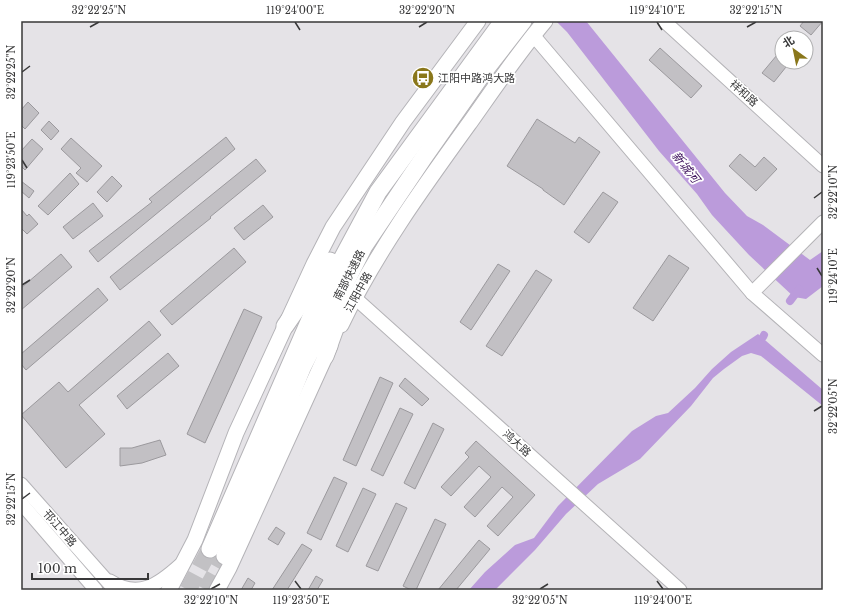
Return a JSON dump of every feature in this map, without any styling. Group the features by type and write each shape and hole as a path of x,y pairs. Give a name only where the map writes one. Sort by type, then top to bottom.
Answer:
{"highway":[{"name":"南部快速路","path":"221,558 312,315 378,192 503,21"},
{"name":"南部快速路","path":"221,558 302,368 364,246 441,132 523,21"},
{"path":"285,326 378,192"},
{"path":"325,356 364,246"}],"main road":[{"path":"169,590 195,540 236,433 285,326 333,227 403,122 478,21"},
{"name":"江阳中路","path":"217,590 221,558 354,297 381,252 439,164 533,35 545,21"}],"street":[{"name":"祥和路","path":"664,21 823,166"},
{"path":"533,35 752,293 823,355"},
{"path":"752,293 823,222"},
{"name":"鸿大路","path":"354,297 680,590"},
{"name":"邗江中路","path":"21,484 115,590"},
{"name":"邗江中路","path":"21,503 96,590"},
{"path":"221,558 221,590"},
{"path":"102,576 120,588 144,590 164,579 184,561"}],"water":[{"name":"新城河","path":"556,21 586,21 725,193 747,216 763,225 810,260 823,251 823,286 806,299 794,297 749,255 712,215 697,194 659,151 567,32"},
{"path":"758,334 823,390 823,406 761,356 751,353 742,356 713,378 691,406 640,459 598,484 566,514 535,550 495,590 469,590 485,572 515,545 534,538 558,506 632,431 656,416 668,413 731,352"}],"building":[{"path":"804,21 823,21 814,32 814,30 805,30 800,26"},
{"path":"660,48 702,86 691,98 649,60"},
{"path":"774,59 774,70 784,70 774,82 762,73"},
{"path":"28,102 39,113 25,129 21,125 21,110"},
{"path":"537,119 575,143 579,137 600,152 564,205 543,189 507,166"},
{"path":"49,121 59,131 51,140 41,130"},
{"path":"226,137 235,149 98,262 89,251 152,202 149,199"},
{"path":"71,138 102,166 87,182 76,173 81,168 61,149"},
{"path":"32,139 43,149 25,170 21,166 21,151"},
{"path":"740,154 755,167 764,157 777,169 756,191 729,166"},
{"path":"256,159 266,171 210,217 211,218 120,290 110,277"},
{"path":"70,173 79,184 48,215 38,206"},
{"path":"112,176 122,186 107,202 97,192"},
{"path":"21,181 34,191 29,198 21,191"},
{"path":"603,192 618,202 589,243 574,232"},
{"path":"93,203 103,216 73,239 63,227"},
{"path":"263,205 273,217 244,240 234,228"},
{"path":"21,209 27,216 29,214 38,224 27,234 21,228"},
{"path":"234,248 246,262 172,325 160,311"},
{"path":"61,254 72,267 21,310 21,288"},
{"path":"669,255 689,268 653,321 633,308"},
{"path":"498,264 510,271 471,330 460,322"},
{"path":"536,270 552,280 502,356 486,346"},
{"path":"98,288 108,300 26,370 21,364 21,354"},
{"path":"244,309 262,317 205,443 187,434"},
{"path":"149,321 161,335 79,405 105,434 66,468 21,415 59,382 68,392"},
{"path":"168,353 179,366 127,409 117,396"},
{"path":"380,377 393,383 356,466 343,460"},
{"path":"405,378 429,399 422,406 399,386"},
{"path":"400,408 413,414 383,476 371,470"},
{"path":"433,423 444,429 415,489 404,483"},
{"path":"160,440 166,455 142,463 120,466 120,448 132,448"},
{"path":"476,441 535,495 498,536 487,526 513,497 502,487 475,517 464,507 491,477 479,466 451,496 441,487 469,457 465,453"},
{"path":"334,477 347,483 321,540 307,533"},
{"path":"363,488 376,494 348,552 336,546"},
{"path":"396,503 407,508 378,571 366,566"},
{"path":"435,519 446,524 416,590 411,590 403,586"},
{"path":"276,527 285,533 278,545 268,539"},
{"path":"479,540 490,549 456,590 438,590"},
{"path":"302,544 312,550 287,590 272,590"},
{"path":"316,576 323,580 317,590 308,590"},
{"path":"248,578 255,583 251,590 241,590"}],"waterway":[{"path":"790,301 799,289"}],"tunnel":[{"path":"188,590 210,549"},
{"path":"206,590 225,556"}],"place":[{"name":"江阳中路鸿大路","path":"423,78"}]}
